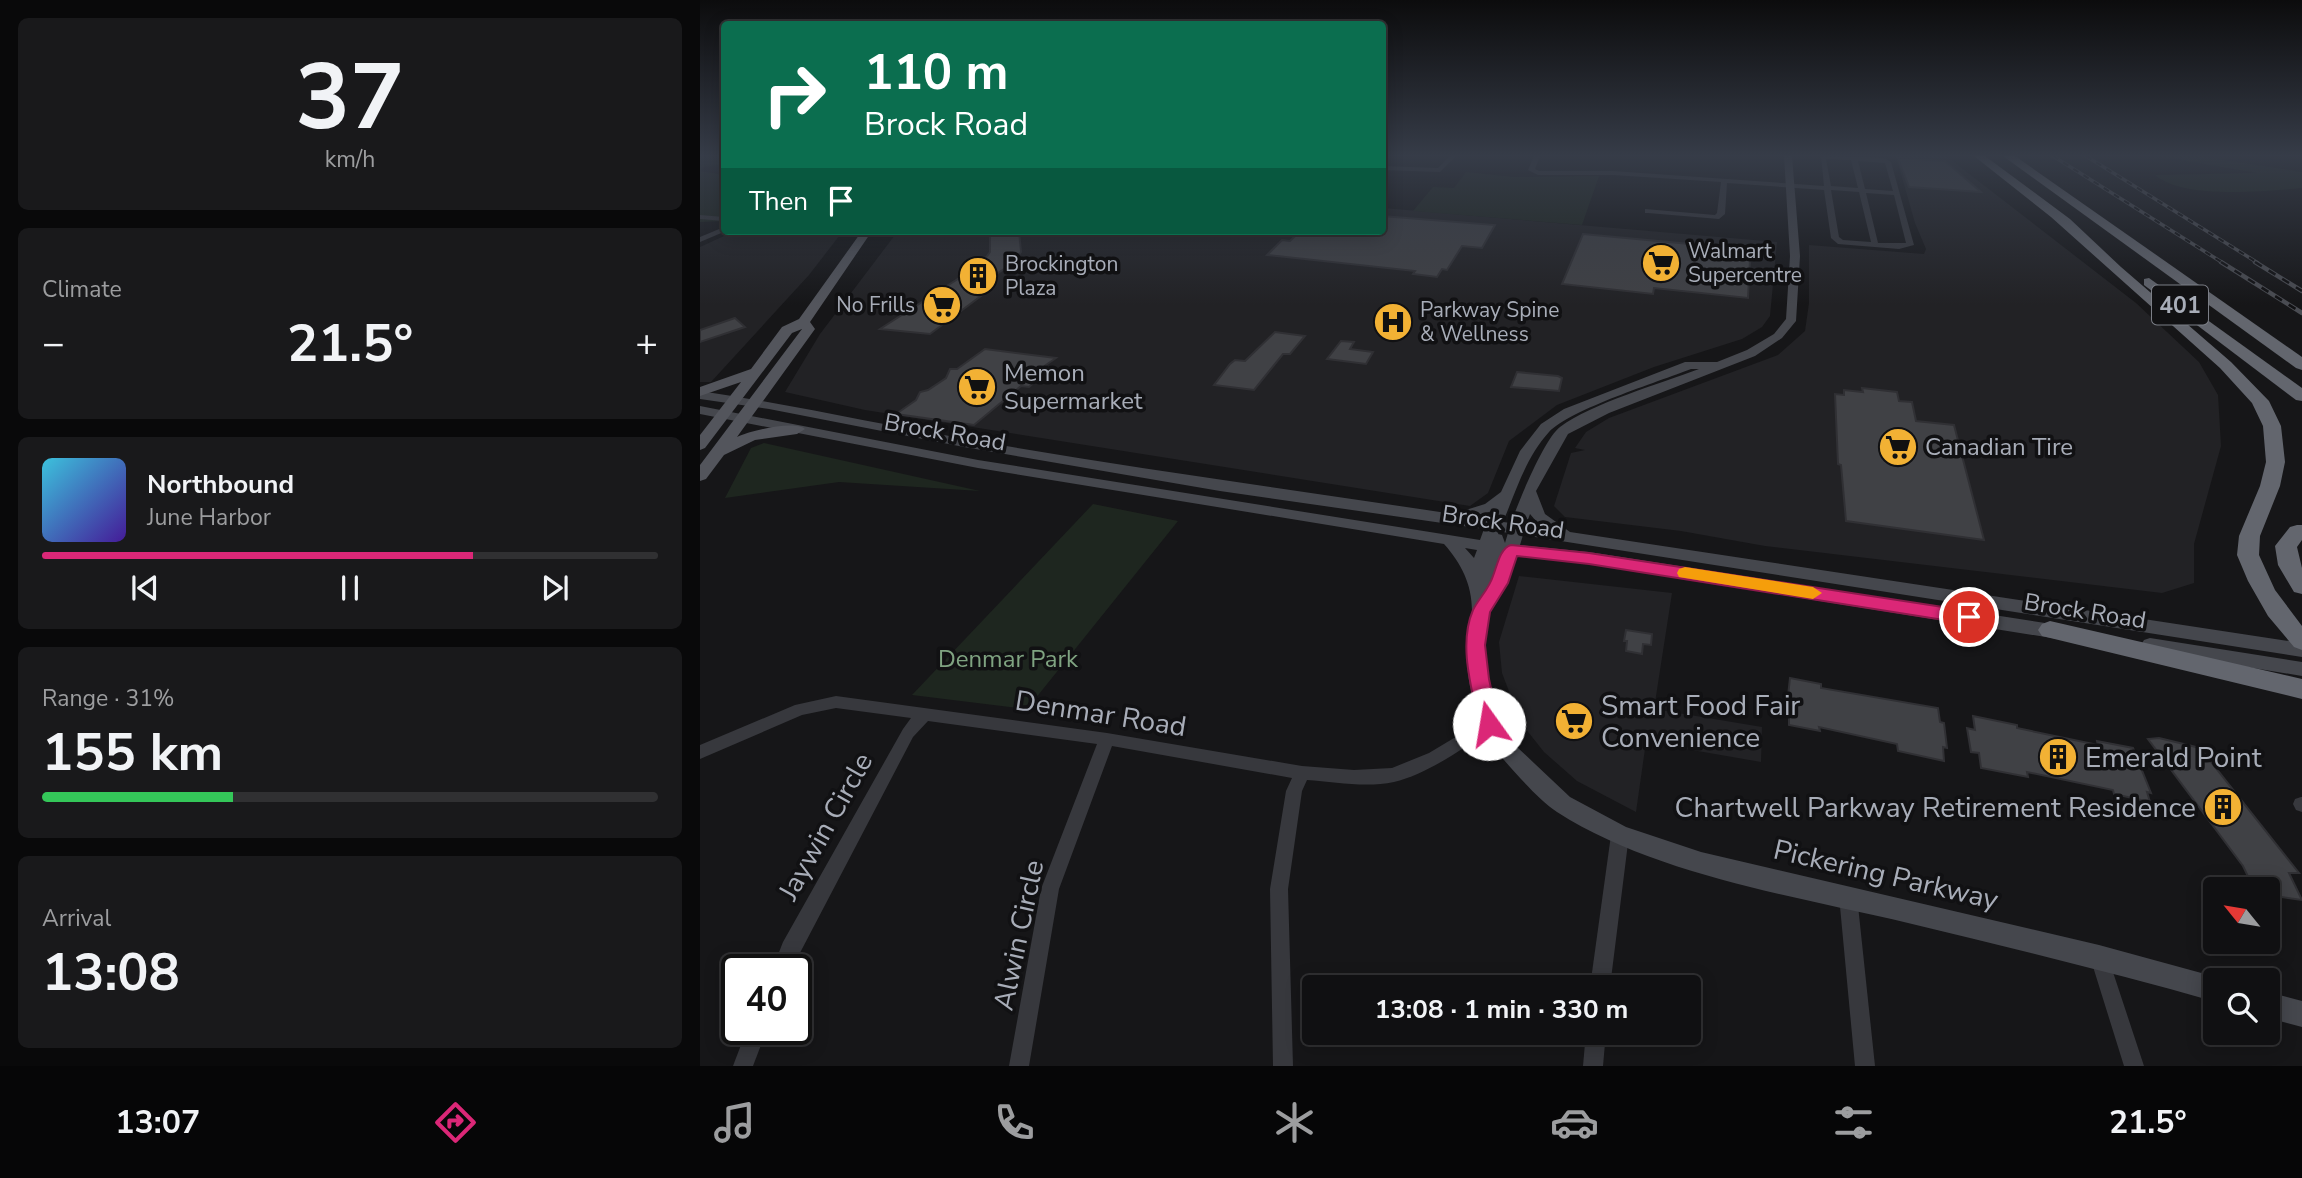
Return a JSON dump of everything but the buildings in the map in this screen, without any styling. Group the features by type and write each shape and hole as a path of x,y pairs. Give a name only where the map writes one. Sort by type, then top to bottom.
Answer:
{"highway":[{"name":"401","path":"2044,206 2302,396"},
{"name":"401","path":"2078,206 2302,365"},
{"path":"2057,216 2216,358 2250,391 2266,412 2277,444 2278,462 2273,482 2247,546 2250,562 2265,590 2302,641"},
{"path":"2099,221 2179,267 2302,347"},
{"path":"2302,532 2297,532 2286,547 2289,565 2302,586"},
{"path":"2050,630 2302,690"}],"main road":[{"name":"Pickering Parkway","path":"1493,526 1525,454 1546,427 1569,412 1702,374 1715,365 1751,353 1778,336 1792,319 1795,256 1791,206"},
{"path":"700,445 787,330 804,321 864,235"},
{"path":"700,476 808,329 804,321"},
{"path":"700,393 754,372"},
{"name":"Pickering Parkway","path":"1485,605 1475,578 1498,548 1518,531 1529,491 1563,431 1640,390"},
{"name":"Brock Road","path":"700,393 899,432 1220,486 1446,517 1518,531 2302,650"},
{"name":"Brock Road","path":"700,410 978,464 1498,548 1614,562 2302,668"},
{"path":"715,454 751,436 797,429"},
{"path":"1207,501 1220,486"},
{"path":"1529,491 1535,514 1546,525 1578,539"},
{"path":"1446,517 1473,514 1490,507 1506,494"},
{"path":"1493,526 1498,548"},
{"path":"1449,540 1466,559 1475,578"},
{"name":"Pickering Parkway","path":"1498,548 1499,583 1485,605 1475,645 1489,724 1516,760 1562,804 1620,835 1701,863 2099,957 2203,986"},
{"path":"2280,1008 2302,1014"}],"street":[{"path":"1648,211 1716,217 1721,214 1722,206"},
{"path":"1831,206 1837,241 1899,247 1910,245 1900,206"},
{"path":"1866,206 1875,245"},
{"path":"700,217 721,219"},
{"path":"700,240 721,230"},
{"name":"Denmar Road","path":"700,752 800,709 836,702 1107,739 1302,773 1354,777 1393,775 1435,758 1489,724"},
{"name":"Jaywin Circle","path":"788,954 909,731 925,713"},
{"name":"Alwin Circle","path":"1019,1066 1050,889 1107,739"},
{"path":"1283,1066 1279,889 1294,791 1302,773"},
{"path":"1602,975 1620,835"},
{"path":"1848,897 1865,1066"},
{"path":"2099,957 2134,1066"},
{"path":"743,1066 751,1045"},
{"path":"1593,1066 1595,1045"}],"shaded area":[{"path":"1910,206 2010,206 2136,303 2199,362 2218,395 2221,446 2194,544 2194,583 2162,593 1765,546 1681,531 1565,517 1554,506 1571,453 1585,450 1575,448 1586,432 1609,418 1778,355 1805,331 1809,303 1809,245 1924,254 1926,249"},
{"path":"1386,208 1777,242 1770,316 1762,327 1742,339 1654,367 1557,405 1509,441 1488,493 1470,506 865,410 785,392 820,334 895,235 1386,235"},
{"path":"726,235 840,235 809,275 711,382 700,382 700,247"},
{"path":"1519,576 1672,593 1654,709 1762,727 1761,762 1646,742 1636,812 1577,781 1544,752 1521,723 1502,673 1499,642"}],"green space":[{"path":"700,206 721,206 721,221 700,222"},
{"path":"1417,206 1589,206 1582,225 1413,211"},
{"path":"764,443 980,491 839,482 725,498 751,448"},
{"name":"Denmar Park","path":"1093,504 1178,521 1027,709 912,695"}],"railway":[{"path":"2132,206 2223,263"},
{"path":"2166,206 2258,263"},
{"path":"2221,262 2302,313"},
{"path":"2255,262 2302,291"}],"slow traffic":[{"path":"1685,573 1813,593"}],"place":[{"name":"Walmart Supercentre","path":"1661,263"},
{"name":"Brockington Plaza","path":"978,276"},
{"name":"No Frills","path":"942,305"},
{"name":"Parkway Spine & Wellness","path":"1393,322"},
{"name":"Memon Supermarket","path":"977,387"},
{"name":"Canadian Tire","path":"1898,447"},
{"name":"Smart Food Fair Convenience","path":"1574,721"},
{"name":"Emerald Point","path":"2058,757"},
{"name":"Chartwell Parkway Retirement Residence","path":"2223,807"}],"route":[{"path":"1489,724 1475,645 1481,611 1499,583 1511,550 1589,558 1969,617"}]}
